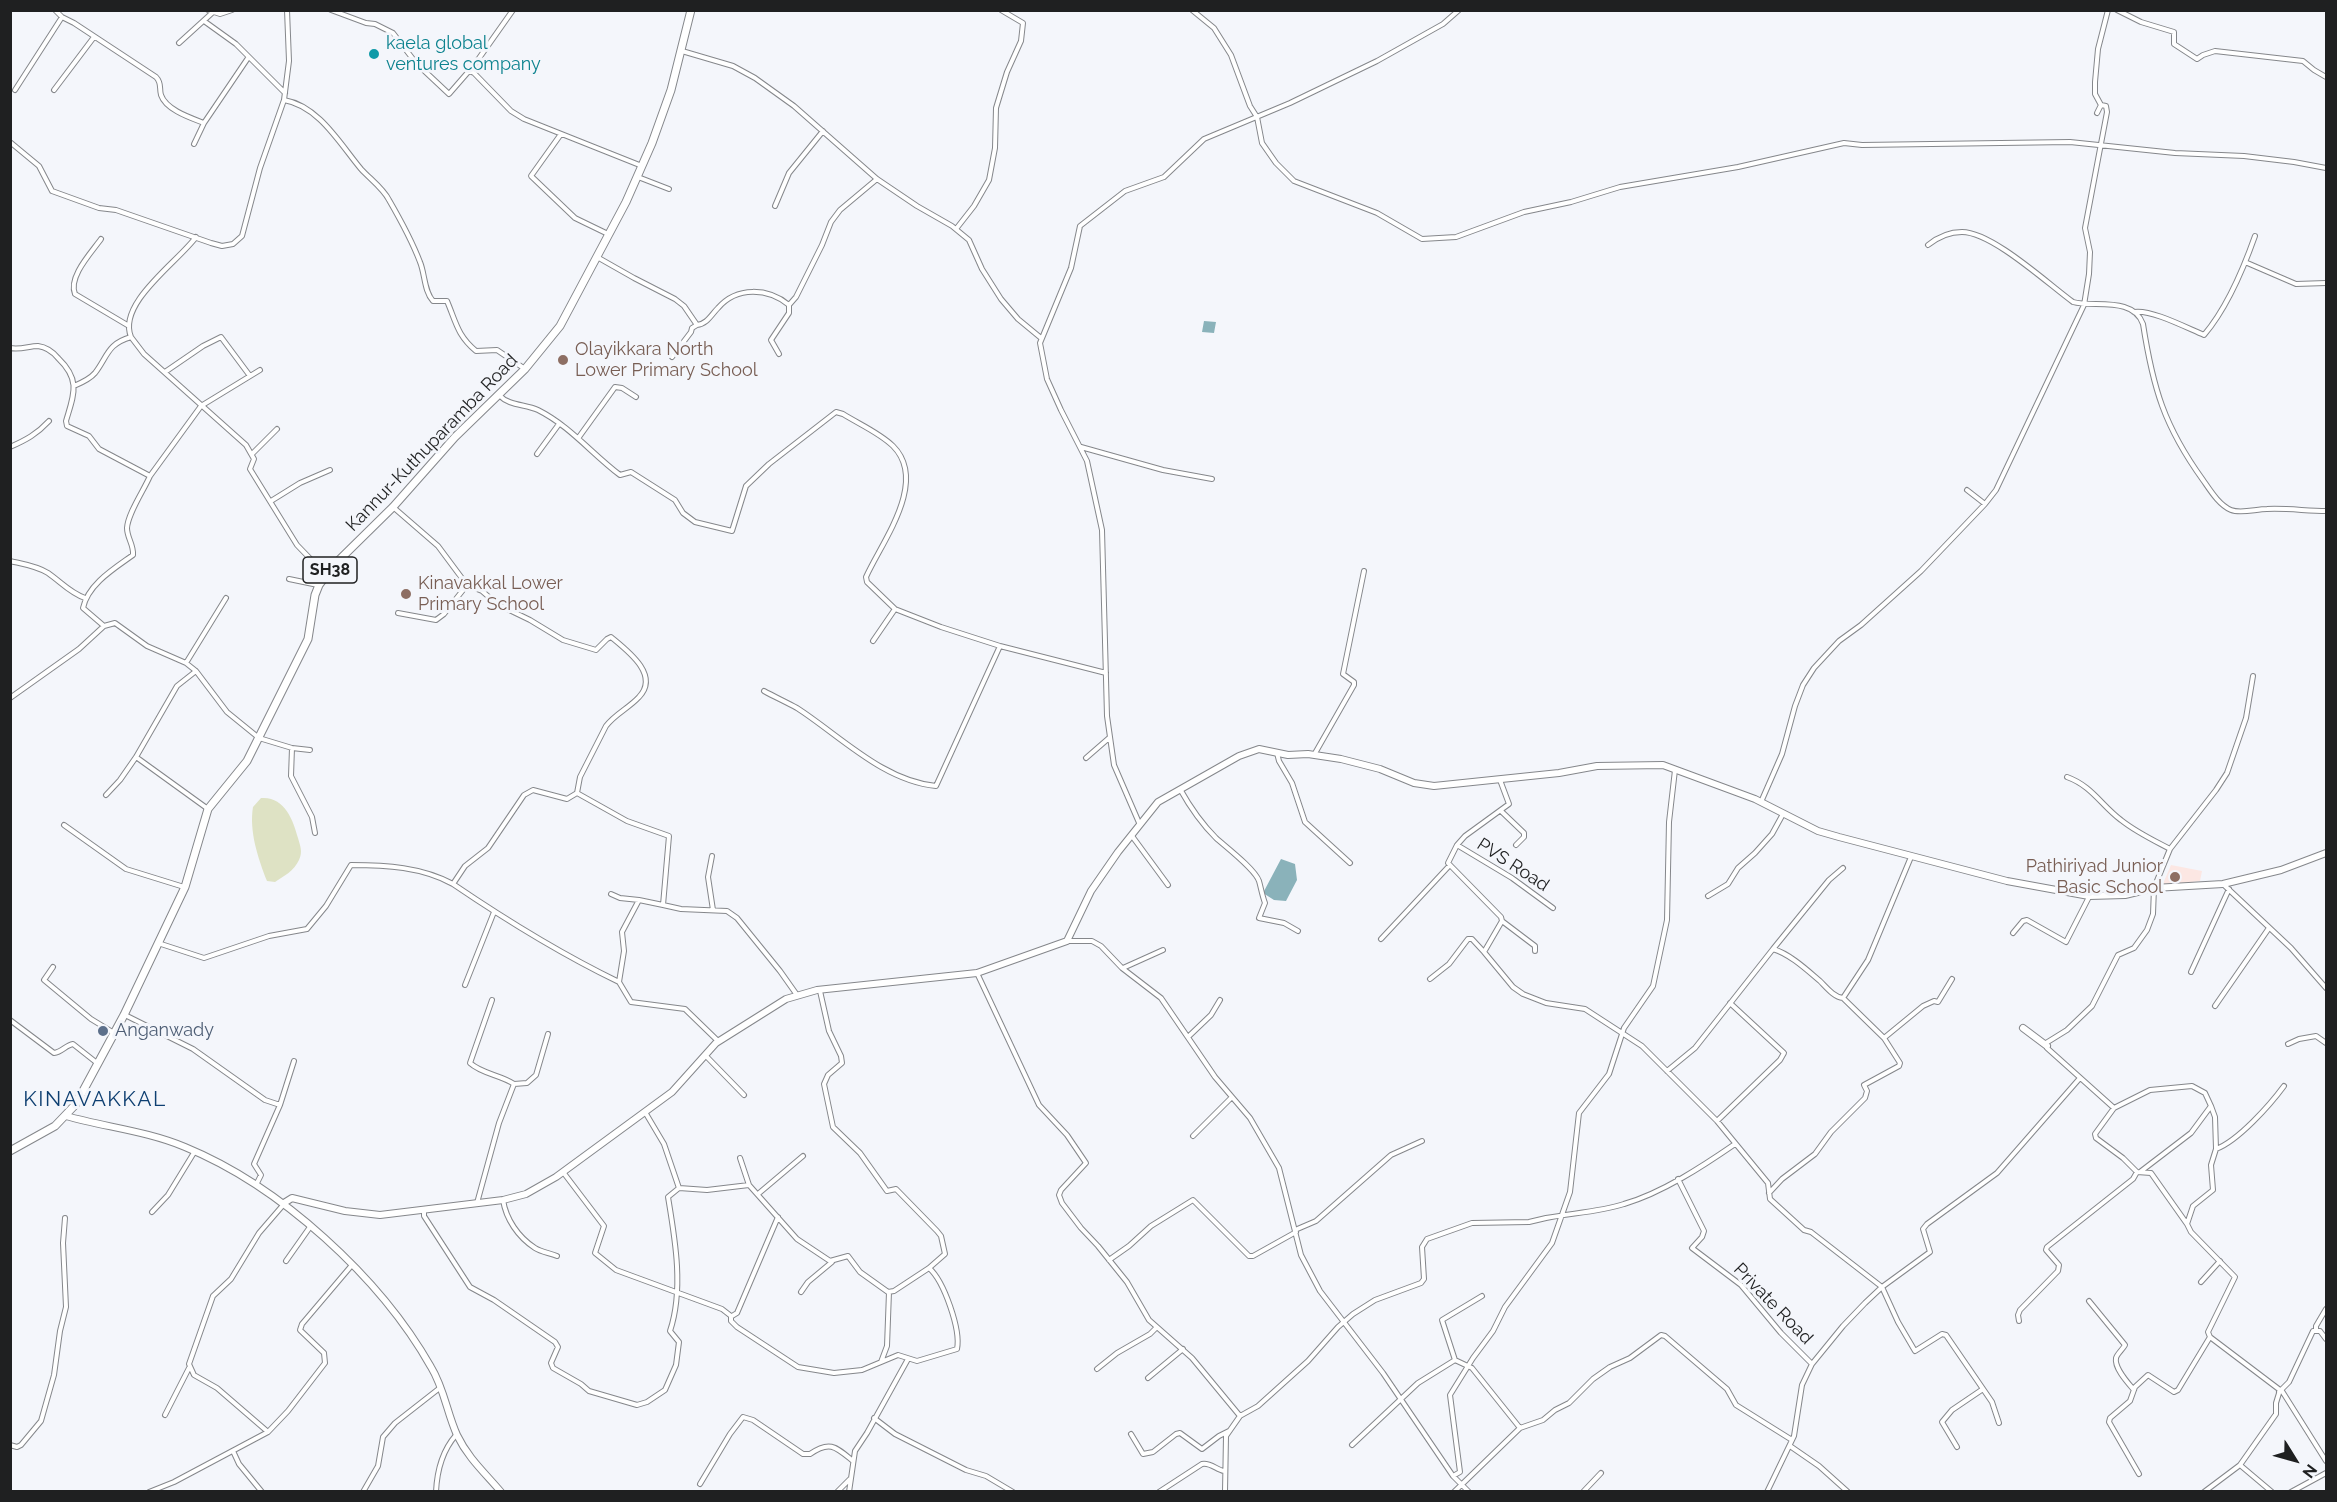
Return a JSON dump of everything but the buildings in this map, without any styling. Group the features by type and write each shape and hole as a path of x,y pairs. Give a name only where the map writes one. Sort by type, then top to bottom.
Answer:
{"main road":[{"name":"Kannur-Kuthuparamba Road","path":"10,1151 55,1126 76,1104 124,1015 185,887 208,809 247,761 308,639 315,595 319,585 455,437 525,369 560,326 642,166 671,90 691,10"},
{"path":"284,1203 292,1198 345,1211 380,1215 504,1200 526,1194 563,1172 672,1092 718,1041 786,999 819,990 977,973 1067,941 1091,891 1158,802 1239,756 1259,749 1341,759 1380,769 1414,783 1434,786 1597,766 1663,765 1761,802 1828,834 2007,881 2089,896 2125,896 2154,888 2223,884 2281,870 2326,853"},
{"path":"2023,1028 2047,1046"},
{"path":"66,1116 146,1134 195,1151 284,1203 352,1265 409,1333 432,1368 441,1387 456,1434 468,1454 501,1491"}],"street":[{"path":"55,10 62,17 160,81 160,94 165,102 183,114 204,123"},
{"path":"180,43 204,21 210,12 232,10"},
{"path":"10,142 39,166 52,190 99,208 116,210 222,246 233,244 242,236 260,168 284,100 289,62 288,10"},
{"path":"331,10 366,24 375,24 393,33 416,63 449,94 470,71 513,10"},
{"path":"956,229 974,206 989,180 995,148 996,108 1007,72 1021,41 1023,23 1001,10"},
{"path":"1192,10 1214,28 1232,55 1250,106 1257,117 1262,143 1276,163 1294,181 1377,213 1422,239 1455,237 1524,212 1571,202 1620,187 1738,167 1845,143 1862,145 2070,142 2175,153 2244,156 2326,168"},
{"path":"1140,826 1114,765 1107,716 1102,530 1087,460 1047,379 1040,343 1071,268 1080,226 1125,191 1164,177 1204,139 1377,61 1443,24 1459,10"},
{"path":"1761,802 1782,754 1803,685 1814,668 1839,641 1862,625 1921,571 1996,490 2084,305 2090,263 2085,228 2107,112 2106,106 2101,105 2095,94 2094,82 2098,49 2108,10"},
{"path":"2117,10 2140,22 2174,32 2174,44 2197,59 2216,51 2303,61 2326,77"},
{"path":"15,90 62,17"},
{"path":"204,21 223,34 285,93"},
{"path":"54,90 94,37"},
{"path":"682,51 734,66 794,106 877,178 917,206 956,229 969,240 982,269 1001,299 1018,319 1041,339"},
{"path":"194,144 204,123 248,58"},
{"path":"470,71 511,111 524,119 642,166"},
{"path":"284,100 297,102 323,122 348,150 360,168 388,197 420,262 429,296 433,300 447,301 456,327 467,344 476,351 497,350 525,369"},
{"path":"2097,114 2101,105"},
{"path":"775,206 789,173 823,131"},
{"path":"561,134 531,176 575,218 608,234"},
{"path":"637,176 669,189"},
{"path":"778,354 771,340 789,313 789,305 796,297 822,246 831,222 840,210 877,178"},
{"path":"1928,245 1940,236 1963,232 1989,239 2073,302 2084,305 2104,303 2123,307 2134,312 2154,315 2204,334 2213,324 2245,262 2255,237"},
{"path":"196,237 189,248 167,266 133,309 129,326 131,337 144,354 246,445 254,459 250,469 297,545 326,575"},
{"path":"100,239 77,274 73,289 75,294 129,326"},
{"path":"596,256 675,299 684,306 697,325"},
{"path":"2245,262 2296,284 2326,283"},
{"path":"672,357 692,328 707,321 730,297 754,291 780,298 789,305"},
{"path":"2134,312 2143,324 2153,382 2169,427 2190,462 2217,499 2230,510 2326,511"},
{"path":"165,372 221,336 250,376"},
{"path":"74,386 93,375 110,347 120,340 131,337"},
{"path":"10,348 27,349 39,346 50,350 72,372 74,386 66,421 67,426 89,435 99,449 150,476"},
{"path":"104,626 83,608 85,598 93,587 134,555 134,546 128,535 127,526 150,476 201,406 260,370"},
{"path":"579,437 615,387 622,388 636,397"},
{"path":"499,395 508,403 538,410 579,437 620,475 632,472 675,500 683,513 695,522 732,531 746,486 769,464 836,412 843,414 889,443 903,460 905,485 900,513 866,577 867,582 895,609 1000,646 1106,673"},
{"path":"10,447 33,437 49,422"},
{"path":"537,454 559,424"},
{"path":"252,454 277,429"},
{"path":"1080,447 1163,470 1212,479"},
{"path":"271,501 300,483 330,470"},
{"path":"1967,490 1985,504"},
{"path":"393,507 438,546 467,585 482,591 497,604 530,620 562,640 583,648 596,650 611,637 631,653 643,671 647,682 646,688 606,726 580,777 577,794"},
{"path":"10,561 30,565 47,572 74,594 85,598"},
{"path":"1314,755 1354,685 1354,682 1343,674 1364,571"},
{"path":"289,579 319,585"},
{"path":"398,613 436,620 444,614 467,585"},
{"path":"186,663 226,598"},
{"path":"873,641 895,609"},
{"path":"10,698 79,649 104,626 115,623 147,646 186,663 196,671 227,712 259,738 292,748 310,750"},
{"path":"764,691 797,708 876,764 936,786 1000,646"},
{"path":"106,795 136,757 177,686 196,671"},
{"path":"2114,1108 2080,1078 2046,1043 2067,1030 2092,1006 2118,955 2134,948 2139,943 2153,914 2154,888 2170,849 2227,773 2246,718 2253,676"},
{"path":"1086,758 1110,737"},
{"path":"292,748 291,776 312,816 315,833"},
{"path":"1277,753 1292,783 1305,822 1350,863"},
{"path":"136,757 208,809"},
{"path":"1453,1476 1460,1472 1450,1395 1493,1331 1504,1307 1552,1243 1569,1192 1579,1113 1609,1074 1622,1033 1653,986 1667,920 1669,822 1676,769"},
{"path":"2067,777 2083,783 2127,824 2170,849"},
{"path":"1499,779 1509,804 1475,827 1457,845 1448,864 1502,917 1502,921 1534,946 1535,951"},
{"path":"1180,789 1189,806 1259,881 1259,890 1265,903 1259,918 1284,923 1298,931"},
{"path":"453,884 465,866 488,848 525,795 532,790 567,799 577,794"},
{"path":"577,794 627,821 669,836 663,905"},
{"name":"PVS Road","path":"1501,811 1524,833 1524,837 1516,845"},
{"path":"1708,896 1728,884 1738,868 1772,834 1783,814"},
{"path":"64,825 126,869 185,887"},
{"path":"1132,836 1168,885"},
{"name":"PVS Road","path":"1457,845 1512,878 1553,908"},
{"path":"712,856 708,877 713,910"},
{"path":"1843,998 1868,960 1911,857"},
{"path":"158,943 204,958 269,936 307,928 326,906 351,865 374,865 425,872 453,884 574,961 619,982 631,1002 685,1009 718,1041"},
{"name":"PVS Road","path":"1381,939 1450,865"},
{"path":"1667,1071 1695,1048 1829,880 1843,868"},
{"path":"2223,884 2291,948 2326,988"},
{"path":"2190,972 2229,889"},
{"path":"612,894 620,898 663,905 727,910 737,918 780,971 796,995"},
{"path":"2013,933 2023,921 2027,920 2066,942 2089,896"},
{"path":"619,982 624,951 622,932 639,900"},
{"path":"465,985 494,912"},
{"path":"1484,952 1502,921"},
{"path":"2215,1006 2269,928"},
{"path":"1430,979 1449,964 1468,939 1472,939 1513,987 1523,994 1546,1003 1585,1009 1642,1046 1717,1121 1768,1183 1770,1199 1804,1230 1811,1232 1882,1287 1911,1347 1916,1351 1936,1336 1946,1335 1992,1402 1999,1423"},
{"path":"1067,941 1092,941 1101,946 1122,968 1161,998 1232,1097 1250,1118 1279,1168 1301,1255 1320,1291 1345,1320 1453,1476 1461,1486 1469,1491"},
{"path":"1769,1193 1782,1179 1815,1154 1831,1132 1865,1098 1868,1092 1864,1085 1899,1066 1900,1060 1884,1038 1843,998 1837,997 1787,956 1773,949"},
{"path":"1122,968 1163,950"},
{"path":"53,967 44,980 91,1019 114,1033"},
{"path":"977,973 1039,1105 1067,1135 1086,1164 1059,1195 1062,1203 1127,1282 1149,1320 1183,1349 1240,1416"},
{"path":"1884,1038 1891,1035 1923,1006 1934,1001 1938,1002 1952,979"},
{"path":"801,1292 808,1282 833,1261 848,1256 860,1272 889,1292 894,1291 925,1268 929,1268 945,1254 941,1236 896,1189 887,1191 860,1153 833,1126 824,1084 828,1075 842,1063 829,1031 819,990"},
{"path":"492,1000 470,1063 474,1067 503,1077 514,1084 527,1083 536,1075 548,1034"},
{"path":"1188,1037 1211,1015 1220,1000"},
{"path":"1717,1121 1780,1060 1784,1053 1730,1003"},
{"path":"124,1015 193,1049 265,1100 280,1105"},
{"path":"10,1020 54,1053 60,1053 74,1044 97,1064"},
{"path":"2288,1044 2316,1036 2326,1043"},
{"path":"706,1056 744,1095"},
{"path":"251,1170 280,1105 294,1061"},
{"path":"1767,1491 1790,1446 1798,1418 1802,1385 1812,1364 1843,1326 1882,1287 1930,1252 1923,1235 1923,1229 1927,1224 1997,1173 2080,1078"},
{"path":"477,1203 499,1123 514,1084"},
{"path":"2187,1224 2193,1206 2213,1190 2211,1165 2216,1149 2215,1117 2205,1093 2192,1086 2150,1090 2114,1108 2095,1134 2096,1138 2138,1172 2151,1173 2191,1232 2235,1277 2208,1332 2210,1337 2281,1391 2326,1461"},
{"path":"2216,1149 2248,1124 2284,1086"},
{"path":"1193,1136 1232,1097"},
{"path":"2019,1321 2020,1310 2058,1271 2059,1265 2046,1250 2047,1247 2133,1179 2138,1172 2191,1134 2211,1106"},
{"path":"645,1112 664,1144 679,1188"},
{"path":"1109,1260 1129,1246 1150,1226 1193,1200 1223,1228 1242,1250 1253,1256 1316,1221 1391,1155 1422,1141"},
{"path":"1225,1491 1226,1437 1240,1416 1258,1406 1308,1361 1345,1320 1374,1300 1421,1283 1424,1279 1422,1247 1427,1239 1472,1223 1529,1222 1627,1204 1678,1179 1735,1144"},
{"path":"152,1212 168,1196 195,1151"},
{"path":"759,1194 803,1156"},
{"path":"740,1158 749,1185 797,1239 833,1261"},
{"path":"254,1165 261,1175 256,1185"},
{"path":"563,1172 604,1226 595,1253 598,1257 616,1270 722,1309 731,1316 731,1321 737,1327 798,1367 834,1373 862,1370 898,1355 917,1361 954,1352 958,1347 944,1290 929,1268"},
{"name":"Private Road","path":"1678,1179 1704,1231 1702,1237 1692,1248 1741,1285 1781,1334 1812,1364"},
{"path":"424,1210 424,1216 470,1287 555,1342 558,1347 551,1363 553,1368 589,1391 637,1405 647,1402 666,1390 672,1380 680,1346 670,1331 677,1294 675,1238 668,1197 679,1188 707,1190 749,1185"},
{"path":"504,1200 505,1211 514,1228 526,1241 536,1249 557,1256"},
{"path":"165,1414 189,1368 213,1296 231,1279 259,1233 284,1203"},
{"path":"731,1316 739,1309 778,1217"},
{"path":"10,1445 17,1447 21,1445 41,1421 48,1401 66,1307 63,1243 65,1218"},
{"path":"286,1261 310,1227"},
{"path":"2201,1282 2220,1261"},
{"path":"149,1491 174,1482 268,1432 288,1411 325,1363 324,1353 318,1345 300,1330 302,1324 352,1265"},
{"path":"880,1363 887,1346 889,1292"},
{"path":"1482,1296 1442,1320 1455,1360 1472,1368 1520,1428"},
{"path":"2089,1301 2125,1345 2116,1356 2116,1360 2134,1391"},
{"path":"2204,1491 2240,1465 2276,1414 2276,1403 2281,1391 2289,1382 2326,1309"},
{"path":"1097,1369 1157,1327"},
{"path":"2316,1330 2326,1339"},
{"path":"1454,1491 1520,1428 1543,1420 1555,1410 1569,1403 1593,1379 1610,1367 1630,1358 1661,1335 1727,1389 1736,1405 1792,1440"},
{"path":"2139,1474 2109,1422 2110,1418 2130,1401 2135,1387 2148,1375 2174,1392 2210,1337"},
{"path":"1149,1378 1183,1349"},
{"path":"849,1491 855,1451 908,1359"},
{"path":"1353,1444 1418,1383 1455,1360"},
{"path":"189,1368 194,1375 217,1388 268,1432"},
{"path":"363,1491 378,1466 383,1437 395,1423 441,1387"},
{"path":"1957,1447 1942,1422 1952,1410 1982,1387"},
{"path":"700,1484 743,1417 753,1420 804,1454 810,1454 820,1446 828,1446 843,1452 853,1461"},
{"path":"874,1418 895,1434 1013,1491"},
{"path":"1131,1434 1143,1454 1153,1452 1176,1434 1180,1433 1202,1449 1229,1431"},
{"path":"436,1491 437,1474 442,1459 447,1446 456,1434"},
{"path":"1790,1446 1819,1466 1848,1491"},
{"path":"233,1451 239,1464 262,1491"},
{"path":"1159,1491 1206,1463 1224,1471"},
{"path":"2240,1465 2272,1491"},
{"path":"1583,1491 1601,1473"},
{"path":"2292,1491 2326,1473"},
{"path":"837,1491 851,1478"},
{"path":"1167,1486 1170,1491"}],"shaded area":[{"path":"2171,865 2202,871 2200,881 2162,886"}],"green space":[{"path":"261,798 276,801 286,810 293,823 301,849 297,864 275,882 267,881 253,835 253,807"}],"water":[{"path":"1204,321 1216,322 1214,333 1202,332"},
{"path":"1281,859 1295,864 1297,880 1286,901 1274,900 1263,893"}],"place":[{"name":"kaela global ventures company","path":"374,54"},
{"name":"Olayikkara North Lower Primary School","path":"563,360"},
{"name":"Kinavakkal Lower Primary School","path":"406,594"},
{"name":"Pathiriyad Junior Basic School","path":"2175,877"},
{"name":"Anganwady","path":"103,1031"}],"district":[{"name":"KINAVAKKAL","path":"95,1100"}]}
